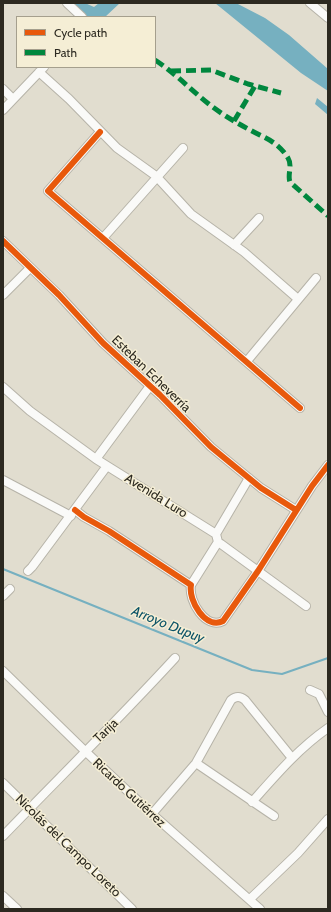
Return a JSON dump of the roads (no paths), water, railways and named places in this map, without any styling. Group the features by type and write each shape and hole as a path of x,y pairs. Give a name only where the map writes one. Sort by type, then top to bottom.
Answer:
{"street":[{"path":"67,3 81,16"},
{"path":"310,3 328,18"},
{"path":"3,110 42,69 100,132 117,148 149,170 191,214 244,252 298,299"},
{"path":"3,89 13,99"},
{"path":"100,132 48,191 300,408"},
{"path":"103,238 183,148"},
{"path":"234,245 259,218"},
{"name":"Esteban Echeverría","path":"3,241 59,295 103,344 150,386 200,436 249,478 296,510"},
{"path":"3,295 30,268"},
{"path":"247,361 316,278"},
{"name":"Avenida Luro","path":"3,386 30,411 96,459 217,538 258,571 306,606"},
{"path":"96,459 150,386"},
{"path":"249,478 191,586 191,597 206,619 216,623 223,621 258,571 296,510 328,465"},
{"path":"28,571 107,466"},
{"path":"3,480 102,526 167,568 191,586"},
{"path":"3,596 10,589"},
{"name":"Tarija","path":"3,836 85,751 124,714 175,658"},
{"name":"Ricardo Gutiérrez","path":"3,671 152,814 260,909"},
{"path":"310,690 319,694 328,712"},
{"path":"152,814 196,763 231,700 238,697 245,700 292,758"},
{"path":"252,802 292,758 308,743 328,728"},
{"path":"196,763 274,816"},
{"name":"Nicolás del Campo Loreto","path":"3,783 132,909"},
{"path":"250,899 298,853 328,819"},
{"path":"3,896 17,909"}],"water":[{"path":"73,3 85,3 94,7 99,3 120,3 106,16 87,16"},
{"path":"215,3 236,3 265,18 289,35 328,69 328,91 301,73"},
{"path":"317,98 328,107 328,115 315,104"}],"waterway":[{"name":"Arroyo Dupuy","path":"3,569 252,670 282,674 328,658"}]}
